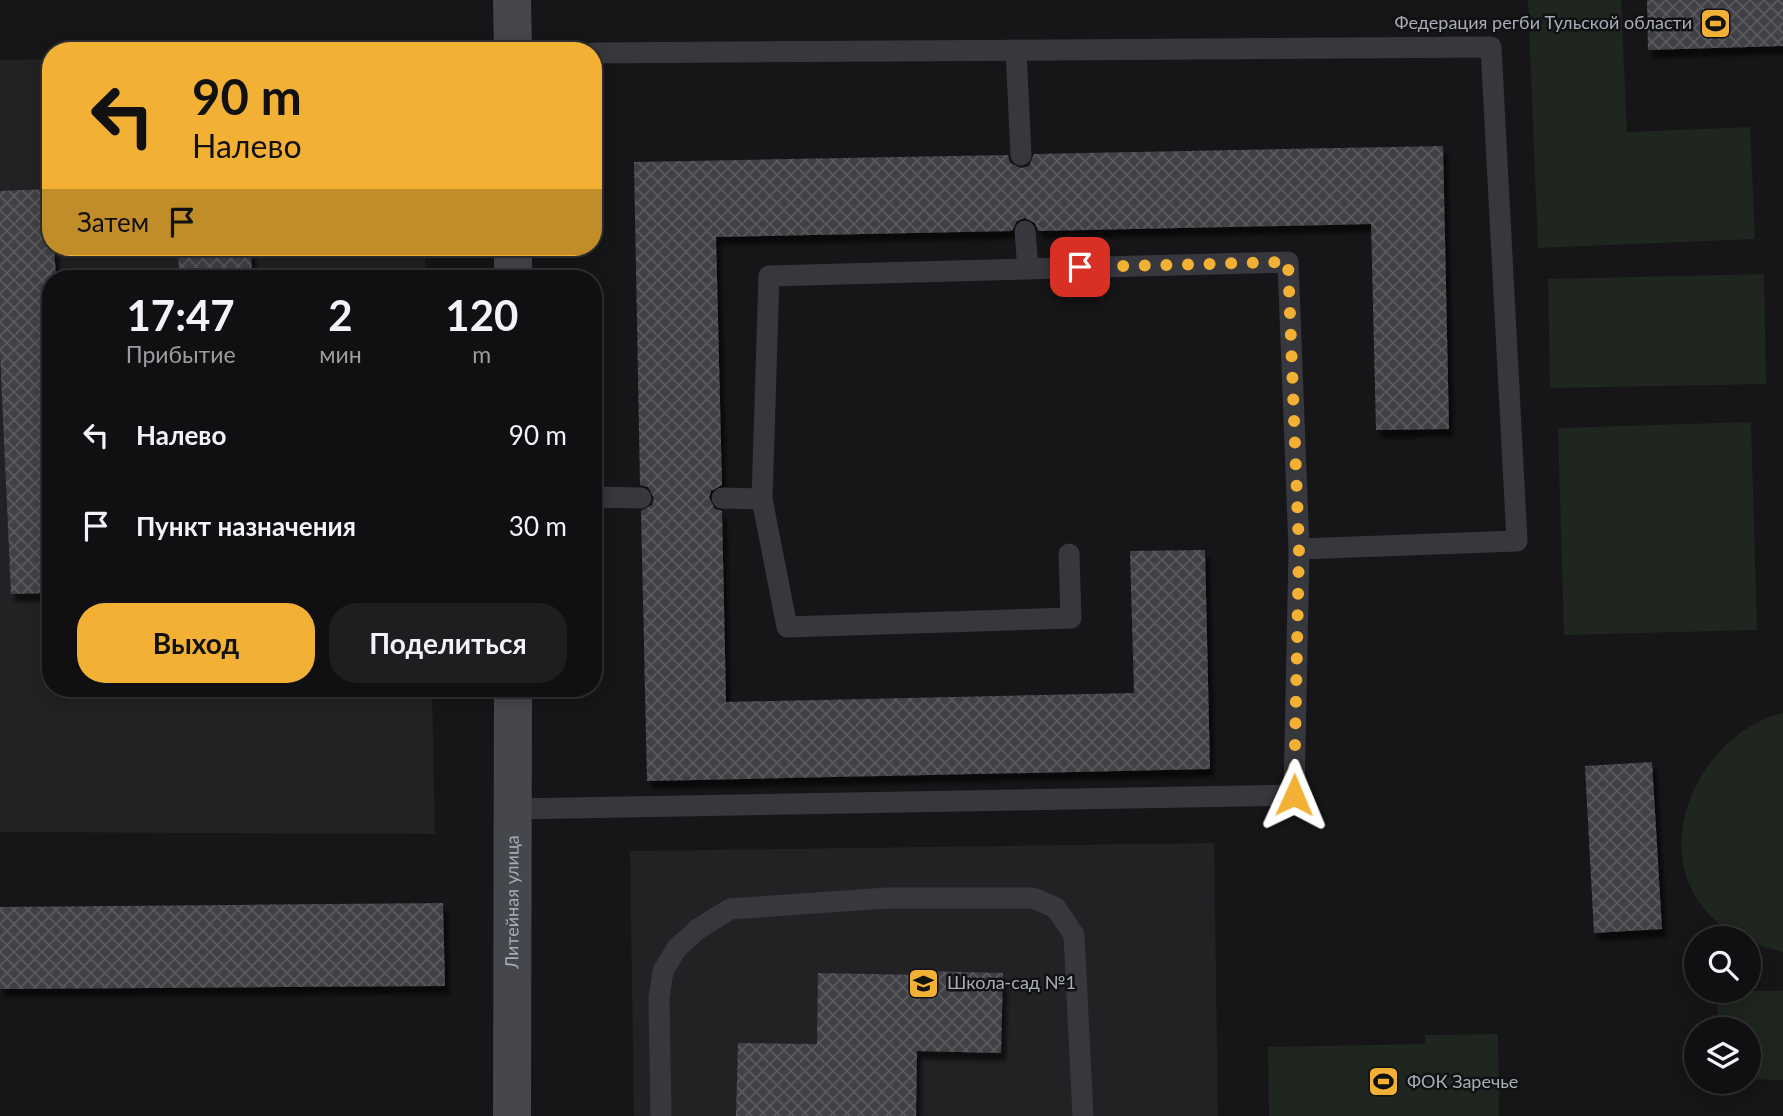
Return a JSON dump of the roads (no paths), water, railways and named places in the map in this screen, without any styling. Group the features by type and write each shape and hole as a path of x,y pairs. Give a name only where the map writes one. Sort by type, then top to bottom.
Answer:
{"street":[{"path":"512,0 513,42"},
{"name":"Литейная улица","path":"512,1116 513,697"}],"lane":[{"path":"602,53 1491,47 1517,541 1299,549"},
{"path":"1016,50 1021,155"},
{"path":"1024,231 1028,269"},
{"path":"513,809 1294,795 1299,549 1288,262 769,275 762,499 787,627 1071,618 1069,554"},
{"path":"602,497 641,498"},
{"path":"722,498 762,499"},
{"path":"661,1116 659,998 663,971 677,948 698,929 730,909 887,898 1033,898 1056,908 1074,935 1083,1116"}],"place":[{"name":"Федерация регби Тульской области","path":"1715,23"},
{"name":"Школа-сад №1","path":"924,983"},
{"name":"ФОК Заречье","path":"1384,1082"}]}
